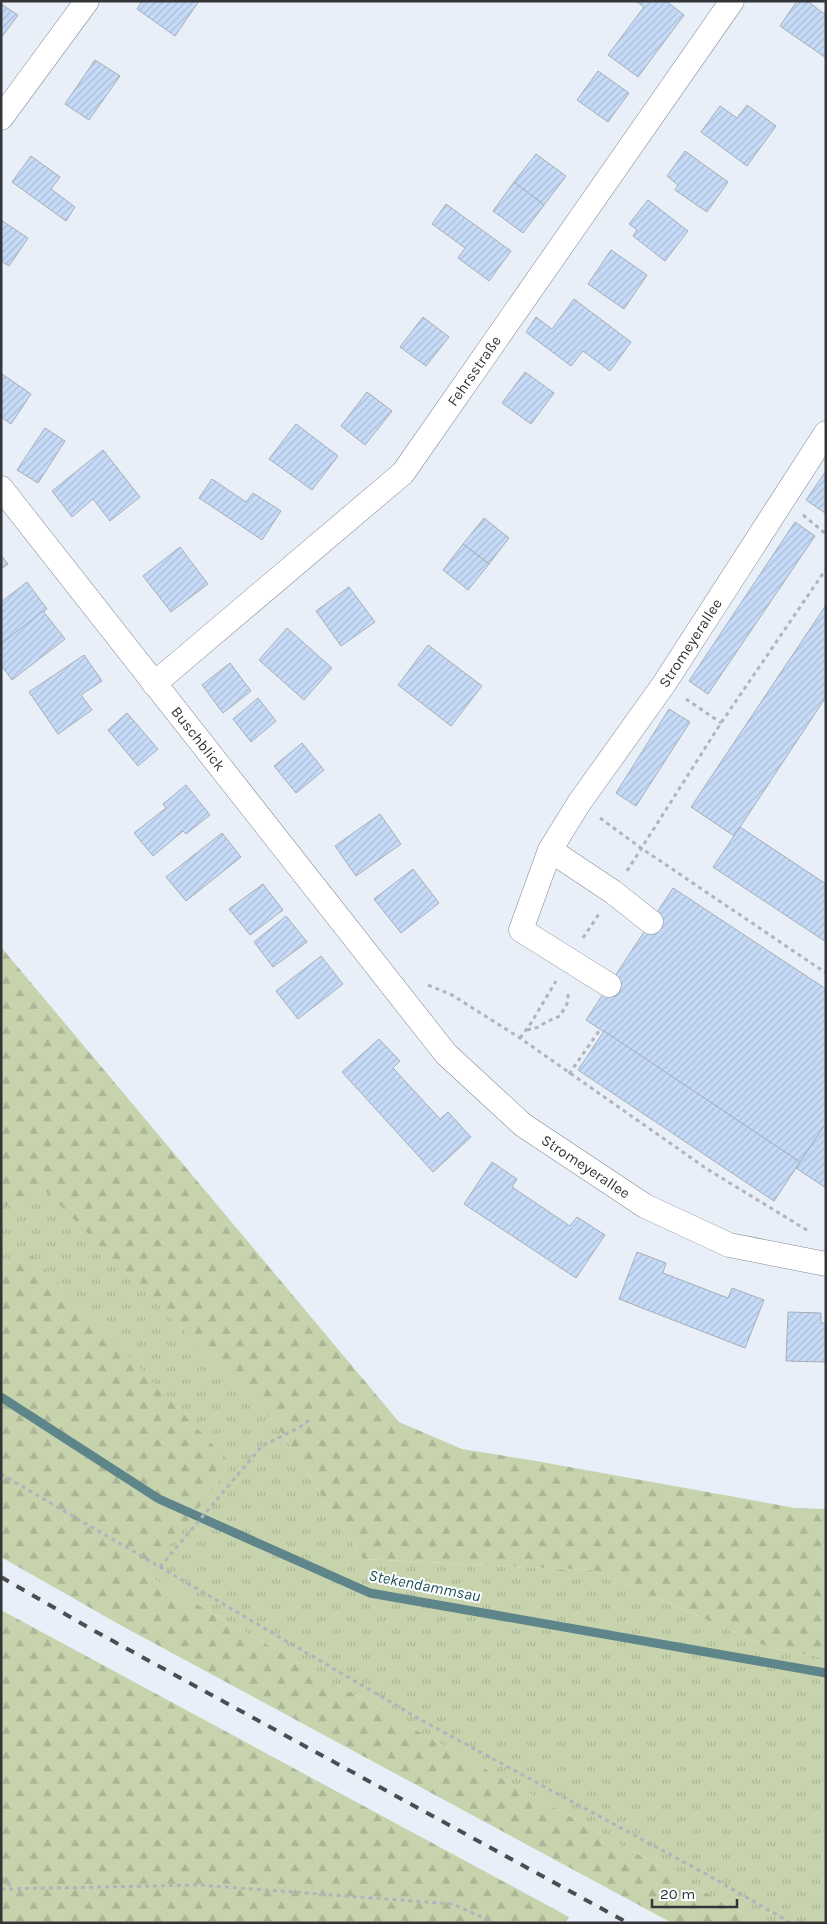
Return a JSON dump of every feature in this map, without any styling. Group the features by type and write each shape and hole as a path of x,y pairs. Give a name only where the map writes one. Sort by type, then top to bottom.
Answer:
{"street":[{"path":"1,118 87,1"},
{"name":"Fehrsstraße","path":"154,684 403,473 732,1"},
{"name":"Stromeyerallee","path":"609,985 564,967 521,930 550,850 580,803 664,684 826,433"},
{"name":"Buschblick","path":"1,488 395,989"},
{"path":"550,850 614,892 651,922"},
{"name":"Stromeyerallee","path":"395,989 446,1054 523,1125 645,1206 730,1245 826,1264"}],"path":[{"path":"520,1038 721,723 826,569"},
{"path":"664,684 721,723"},
{"path":"580,803 641,848 826,973"},
{"path":"526,1030 539,1027 560,1016 568,1002 564,967"},
{"path":"427,985 452,995 520,1038 707,1169 817,1237"},
{"path":"569,1074 599,1031"},
{"path":"160,1567 262,1446 300,1427 312,1418"},
{"path":"1,1474 423,1721 706,1874 791,1923"},
{"path":"1,1878 14,1889"},
{"path":"1,1889 199,1885 453,1904 495,1923"}],"green space":[{"path":"1,947 399,1422 462,1449 795,1508 826,1509 826,1658 770,1648 594,1570 363,1559 275,1423 42,1187 1,1209"},
{"path":"42,1186 275,1423 363,1559 594,1570 770,1648 826,1658 826,1923 760,1923 416,1730 146,1575 28,1252 1,1268 1,1209"},
{"path":"28,1251 232,1465 146,1575 416,1730 760,1923 672,1923 122,1626 1,1557 1,1268"},
{"path":"1,1610 569,1917 565,1923 1,1923"}],"building":[{"path":"142,1 199,1 175,36 137,9"},
{"path":"636,1 666,1 684,15 638,77 608,55 644,7"},
{"path":"797,1 807,1 826,15 826,58 780,26"},
{"path":"1,4 18,15 1,38"},
{"path":"95,60 120,76 89,120 65,104"},
{"path":"598,71 629,93 608,122 577,100"},
{"path":"747,105 776,126 747,166 701,132 720,106 737,118"},
{"path":"685,151 728,182 707,212 675,190 678,185 667,176"},
{"path":"536,154 566,176 544,205 514,182"},
{"path":"31,156 60,177 51,189 75,207 66,221 12,182"},
{"path":"514,182 544,205 523,233 493,211"},
{"path":"648,200 688,231 665,261 633,236 637,230 629,224"},
{"path":"446,204 511,251 489,281 458,258 465,248 432,224"},
{"path":"1,220 28,238 9,266 1,261"},
{"path":"611,250 647,275 624,309 588,284"},
{"path":"574,299 631,342 610,371 583,351 571,366 526,332 536,317 552,329"},
{"path":"423,317 449,337 426,366 400,347"},
{"path":"525,372 554,393 531,424 502,403"},
{"path":"2,374 31,394 11,424 1,417"},
{"path":"367,392 392,411 365,445 341,426"},
{"path":"296,424 338,456 312,490 269,459"},
{"path":"45,428 65,441 38,483 17,470"},
{"path":"103,450 140,497 110,521 93,499 72,517 52,491"},
{"path":"826,471 826,512 825,513 806,500"},
{"path":"212,479 246,502 253,493 281,511 262,540 199,498"},
{"path":"484,518 509,538 489,564 463,544"},
{"path":"795,522 815,536 708,694 689,681"},
{"path":"463,544 489,564 468,590 443,570"},
{"path":"180,547 208,584 171,612 143,576"},
{"path":"1,555 8,564 1,569"},
{"path":"27,582 47,609 1,644 1,602"},
{"path":"349,587 375,622 341,646 316,611"},
{"path":"826,605 826,697 734,836 691,807"},
{"path":"43,611 65,639 12,680 1,665 1,644"},
{"path":"287,628 332,668 304,700 259,660"},
{"path":"428,645 482,686 451,726 398,685"},
{"path":"84,655 102,681 81,695 92,710 58,734 29,692"},
{"path":"230,663 251,691 223,713 202,685"},
{"path":"258,698 276,721 251,742 233,719"},
{"path":"669,709 690,722 636,806 616,793"},
{"path":"127,713 158,749 138,766 108,730"},
{"path":"302,743 324,770 296,793 274,766"},
{"path":"186,785 210,815 186,834 183,831 153,856 134,833 166,808 163,804"},
{"path":"380,814 401,844 356,876 335,846"},
{"path":"740,827 826,884 826,942 713,867"},
{"path":"222,833 241,857 186,901 166,877"},
{"path":"413,869 439,903 401,933 374,899"},
{"path":"263,884 283,910 250,935 229,909"},
{"path":"673,888 826,989 826,1123 800,1162 586,1020"},
{"path":"286,916 307,942 273,967 254,942"},
{"path":"321,956 343,984 298,1019 276,991"},
{"path":"604,1031 800,1162 774,1201 578,1070"},
{"path":"379,1039 400,1061 393,1068 440,1119 448,1112 471,1137 433,1172 342,1072"},
{"path":"826,1123 826,1188 796,1168"},
{"path":"492,1162 517,1179 512,1187 570,1226 577,1217 605,1235 576,1278 464,1204"},
{"path":"637,1252 666,1263 663,1273 728,1298 732,1288 764,1300 745,1348 619,1299"},
{"path":"788,1312 821,1313 821,1323 826,1323 826,1362 786,1361"}],"waterway":[{"name":"Stekendammsau","path":"1,1397 159,1499 370,1593 826,1673"}],"railway":[{"path":"1,1577 91,1629 628,1923"}]}
